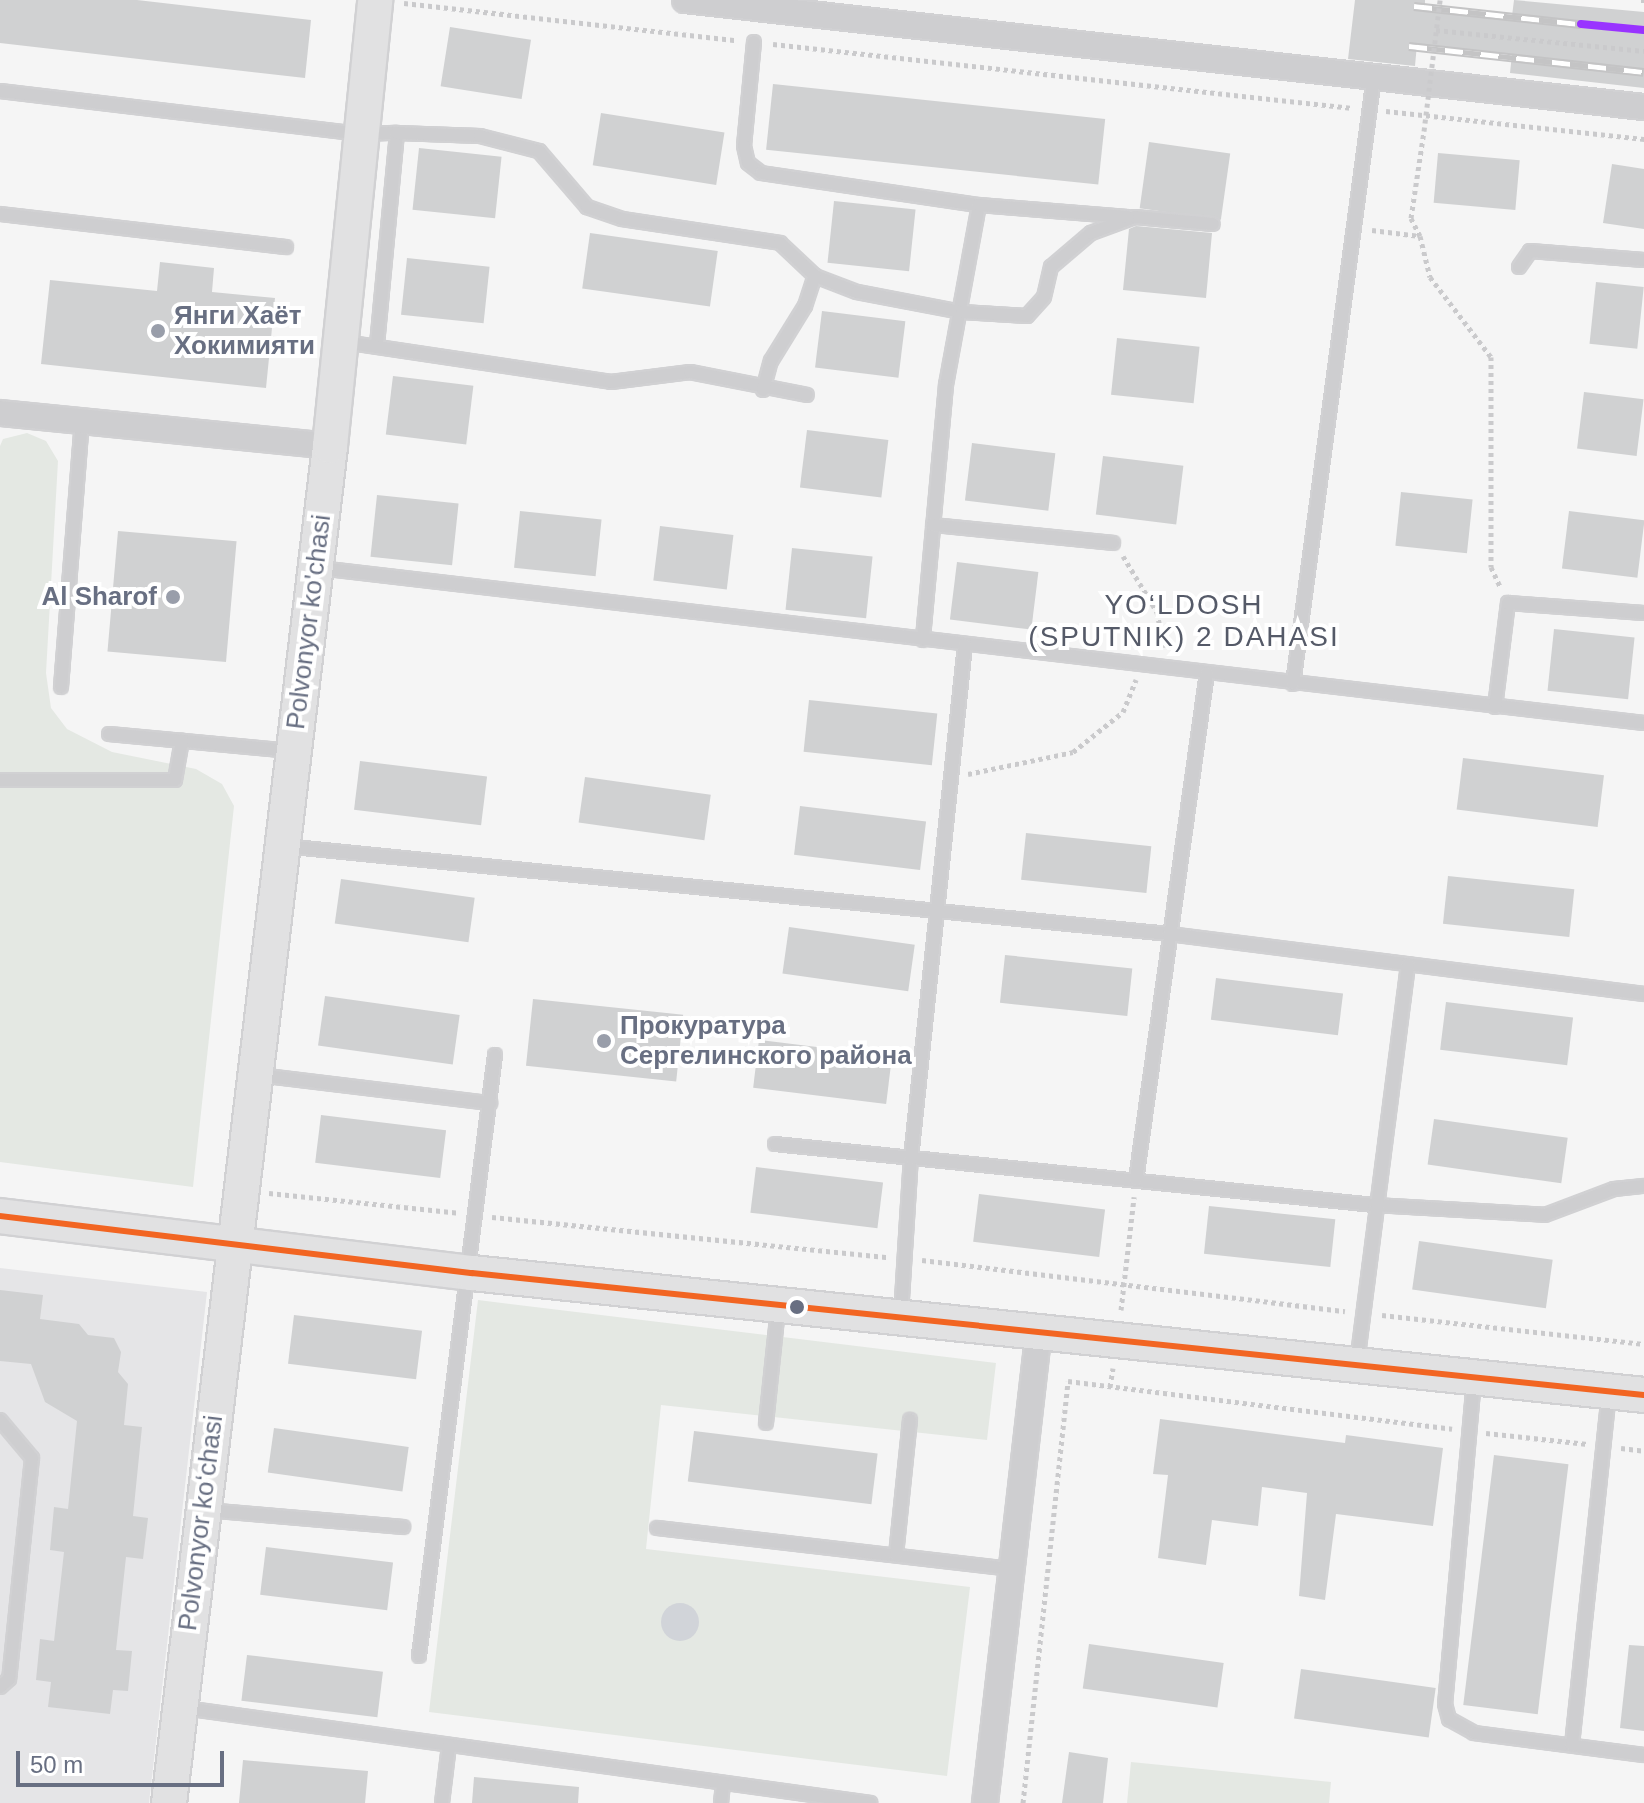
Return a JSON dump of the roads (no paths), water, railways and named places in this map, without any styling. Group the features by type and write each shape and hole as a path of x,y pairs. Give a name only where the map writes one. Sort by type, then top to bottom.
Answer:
{"street":[{"path":"685,0 1644,107"},
{"name":"Polvonyor ko'chasi","path":"234,1243 330,446 361,134 385,1"},
{"path":"0,413 330,446"},
{"path":"0,1216 472,1273 1644,1395"},
{"name":"Polvonyor koʻchasi","path":"169,1803 234,1243"},
{"path":"985,1803 1039,1332"}],"lane":[{"path":"754,42 744,146 748,163 761,173 979,205 1213,224"},
{"path":"1293,684 1374,77"},
{"path":"0,91 361,134 480,136 539,151 587,207 622,219 780,243 815,276 857,292 962,312 1027,316 1044,297 1051,267 1091,233 1135,217"},
{"path":"377,346 397,133"},
{"path":"923,640 946,385 962,312 979,205"},
{"path":"0,214 286,247"},
{"path":"1519,267 1530,251 1644,260"},
{"path":"763,390 771,361 805,306 815,276"},
{"path":"340,342 611,382 690,372 763,390 807,395"},
{"path":"61,687 82,421"},
{"path":"933,525 1113,543"},
{"path":"316,568 1644,723"},
{"path":"1495,707 1508,603 1644,613"},
{"path":"901,1318 911,1158 965,645"},
{"path":"1136,1180 1207,673"},
{"path":"109,734 294,751"},
{"path":"0,780 175,780 182,741"},
{"path":"283,846 1169,934 1644,994"},
{"path":"1357,1366 1374,1205 1408,964"},
{"path":"419,1656 472,1273 495,1055"},
{"path":"255,1075 490,1103"},
{"path":"775,1144 1374,1205 1545,1215 1614,1189 1644,1186"},
{"path":"766,1423 779,1305"},
{"path":"1475,1378 1445,1704 1449,1719 1474,1733 1644,1755"},
{"path":"1572,1745 1609,1392"},
{"path":"0,1420 32,1458 9,1679 0,1687"},
{"path":"896,1555 910,1420"},
{"path":"203,1510 403,1527"},
{"path":"657,1528 1011,1569"},
{"path":"180,1708 870,1803"},
{"path":"442,1803 449,1745"},
{"path":"721,1803 723,1783"}],"railway":[{"path":"1414,6 1581,24"},
{"path":"1409,46 1644,72"}],"place":[{"name":"Янги Хаёт Хокимияти","path":"158,331"},
{"name":"Al Sharof","path":"173,597"},
{"name":"Прокуратура Сергелинского района","path":"604,1041"}],"district":[{"name":"YO‘LDOSH (SPUTNIK) 2 DAHASI","path":"1184,621"}]}
